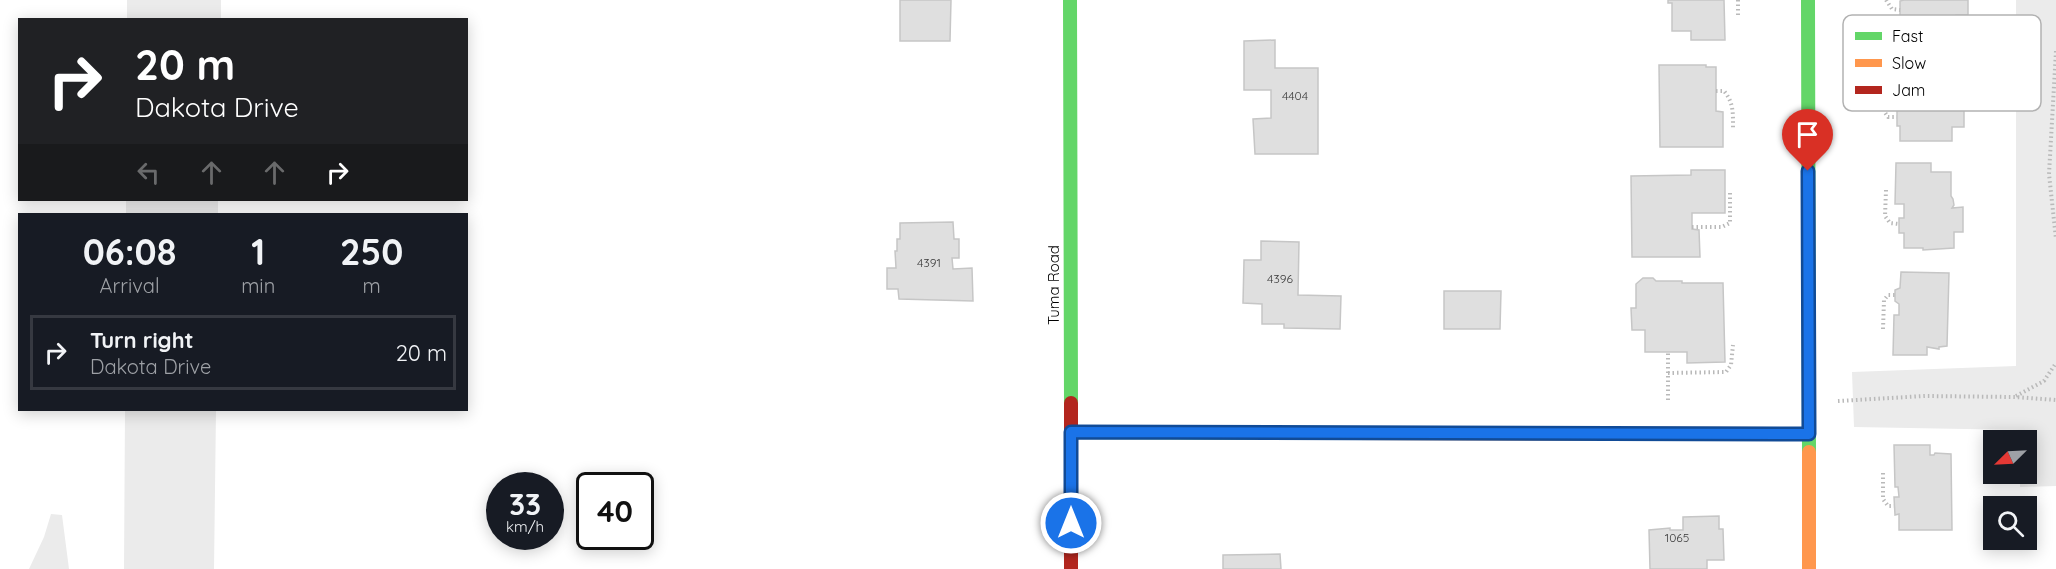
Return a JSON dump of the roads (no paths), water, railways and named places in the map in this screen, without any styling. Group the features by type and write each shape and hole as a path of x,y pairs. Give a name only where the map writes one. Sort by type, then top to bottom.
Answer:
{"street":[{"name":"Tuma Road","path":"1070,0 1071,569"},
{"path":"1808,0 1809,569"},
{"path":"1071,432 1809,434"}]}
